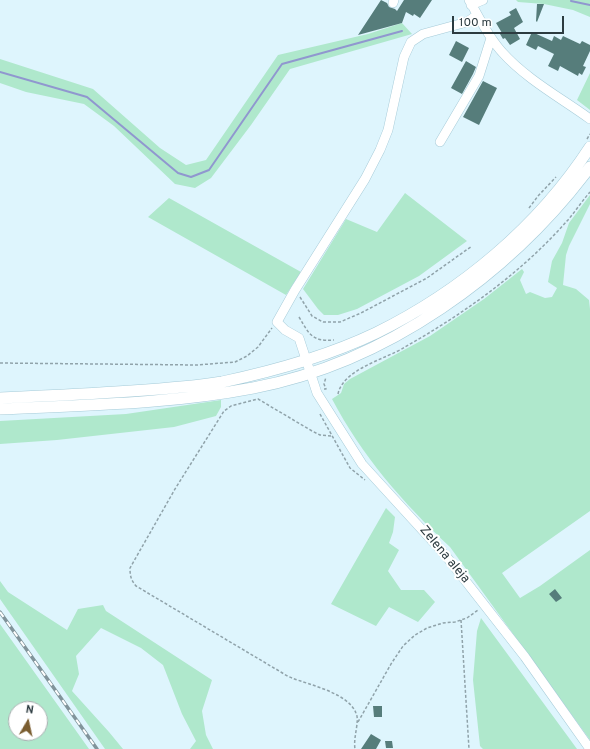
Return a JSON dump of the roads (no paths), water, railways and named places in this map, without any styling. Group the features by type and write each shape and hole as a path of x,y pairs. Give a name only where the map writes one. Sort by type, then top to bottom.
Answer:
{"main road":[{"path":"0,398 118,392 222,382 306,360 353,342 392,324 421,308 462,280 502,248 533,218 564,182 587,145"},
{"path":"0,409 114,404 200,396 254,388 310,373 352,357 380,344 427,317 486,276 526,241 552,214 590,167"}],"street":[{"path":"483,0 470,2 491,38 501,51 512,63 531,78 590,119"},
{"name":"Zelena aleja","path":"477,15 467,22 423,34 411,42 404,57 388,130 380,150 365,180 295,290 277,322 284,330 299,338 317,392 362,464 446,556 525,657 590,749"},
{"path":"440,142 479,76 491,38"}],"waterway":[{"path":"571,1 590,5"},
{"path":"0,72 87,97 178,173 191,177 209,170 282,64 402,31"}],"railway":[{"path":"0,612 97,749"}]}
